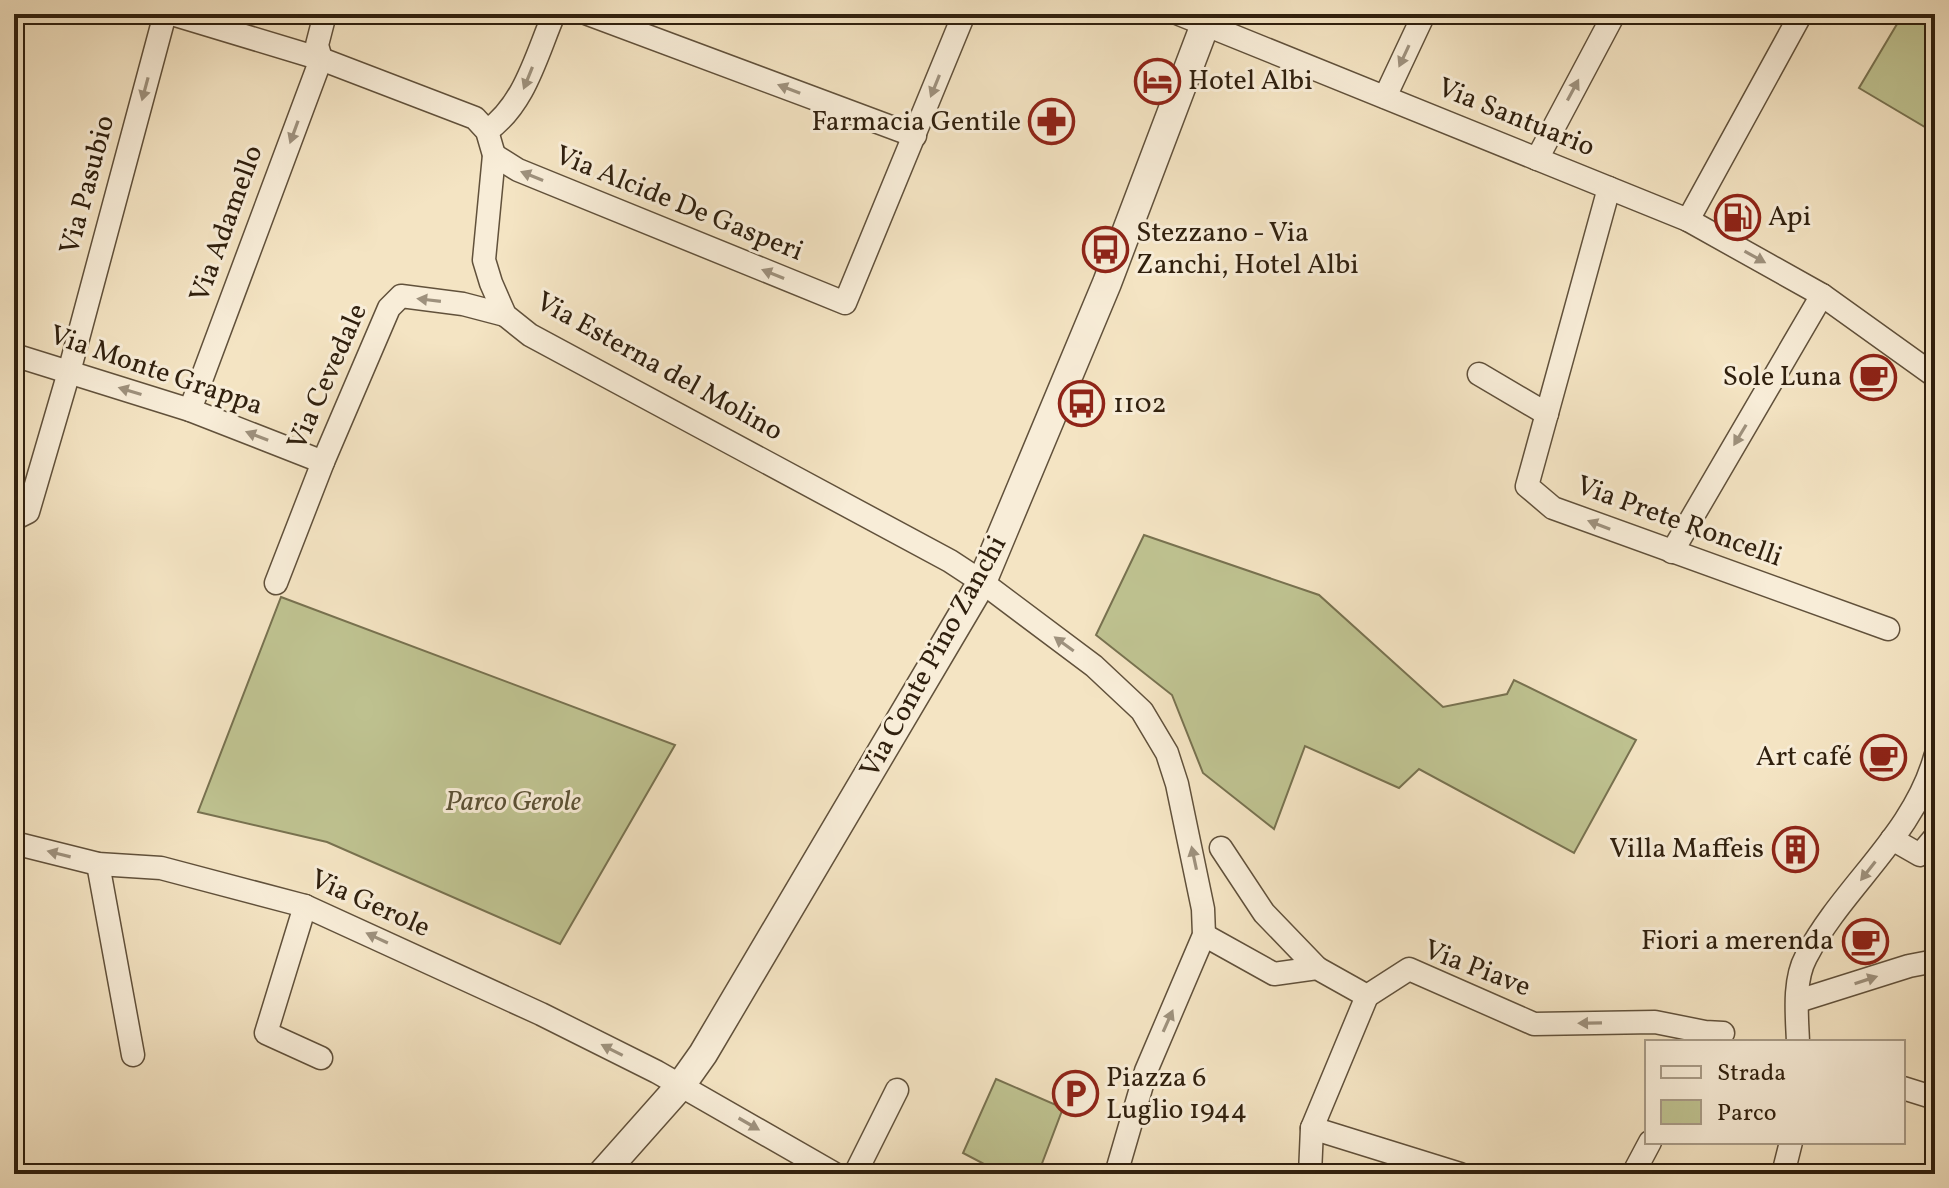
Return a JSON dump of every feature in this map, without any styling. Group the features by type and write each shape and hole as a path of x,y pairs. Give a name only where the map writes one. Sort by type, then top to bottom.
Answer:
{"street":[{"name":"Via Pasubio","path":"14,519 28,512 165,14"},
{"path":"172,14 321,59 461,111 475,118 487,131 503,120 520,98 554,14"},
{"path":"321,59 317,45 325,14"},
{"path":"588,14 915,136 964,14"},
{"path":"1385,97 1424,14"},
{"path":"1537,159 1614,14"},
{"path":"1688,220 1801,14"},
{"name":"Via Santuario","path":"1198,17 1688,220 1822,295 1935,376"},
{"name":"Via Conte Pino Zanchi","path":"602,1174 681,1085 703,1054 982,582 1107,283 1198,17"},
{"name":"Via Adamello","path":"190,410 321,59"},
{"name":"Via Esterna del Molino","path":"487,131 494,155 484,260 505,315 530,335 849,505 982,582 1094,666 1142,711 1167,753 1197,871 1204,935"},
{"name":"Via Alcide De Gasperi","path":"494,155 518,170 845,303 915,136"},
{"name":"Via Prete Roncelli","path":"1609,188 1527,486 1553,508 1888,629"},
{"path":"1672,552 1822,295"},
{"name":"Via Cevedale","path":"276,583 323,462 389,308 401,296 463,304 505,315"},
{"name":"Via Monte Grappa","path":"14,355 190,410 323,462"},
{"path":"1479,374 1547,414"},
{"path":"1798,1040 1798,981 1805,958 1835,912 1913,812 1926,786 1935,757"},
{"path":"1892,839 1920,855 1935,837"},
{"name":"Via Gerole","path":"14,843 98,864 161,868 305,906 541,1014 681,1085 835,1174"},
{"path":"1221,848 1264,913 1317,968 1367,996 1312,1128 1310,1174"},
{"path":"98,864 133,1055"},
{"path":"305,906 266,1033 321,1058"},
{"path":"1116,1174 1146,1071 1204,935 1274,974 1317,968"},
{"path":"1798,1001 1909,966 1935,961"},
{"name":"Via Piave","path":"1367,996 1409,969 1534,1024 1655,1022 1720,1037"},
{"path":"1905,1089 1935,1098"},
{"path":"855,1174 897,1090"},
{"path":"1312,1128 1460,1174"},
{"path":"1633,1174 1649,1144"},
{"path":"1783,1174 1790,1144"}],"green space":[{"path":"1903,14 1935,14 1935,133 1859,88"},
{"path":"1144,535 1319,595 1443,707 1507,694 1514,680 1636,740 1574,853 1419,769 1399,788 1305,746 1274,829 1203,773 1172,695 1096,635"},
{"name":"Parco Gerole","path":"281,597 675,745 560,944 327,842 198,812"},
{"path":"996,1079 1063,1108 1038,1174 1003,1174 963,1153"}],"place":[{"name":"Hotel Albi","path":"1157,81"},
{"name":"Farmacia Gentile","path":"1052,122"},
{"name":"Api","path":"1737,217"},
{"name":"Stezzano - Via Zanchi, Hotel Albi","path":"1105,249"},
{"name":"Sole Luna","path":"1873,377"},
{"name":"1102","path":"1082,404"},
{"name":"Art café","path":"1883,757"},
{"name":"Villa Maffeis","path":"1795,849"},
{"name":"Fiori a merenda","path":"1865,941"},
{"name":"Piazza 6 Luglio 1944","path":"1075,1094"}]}
